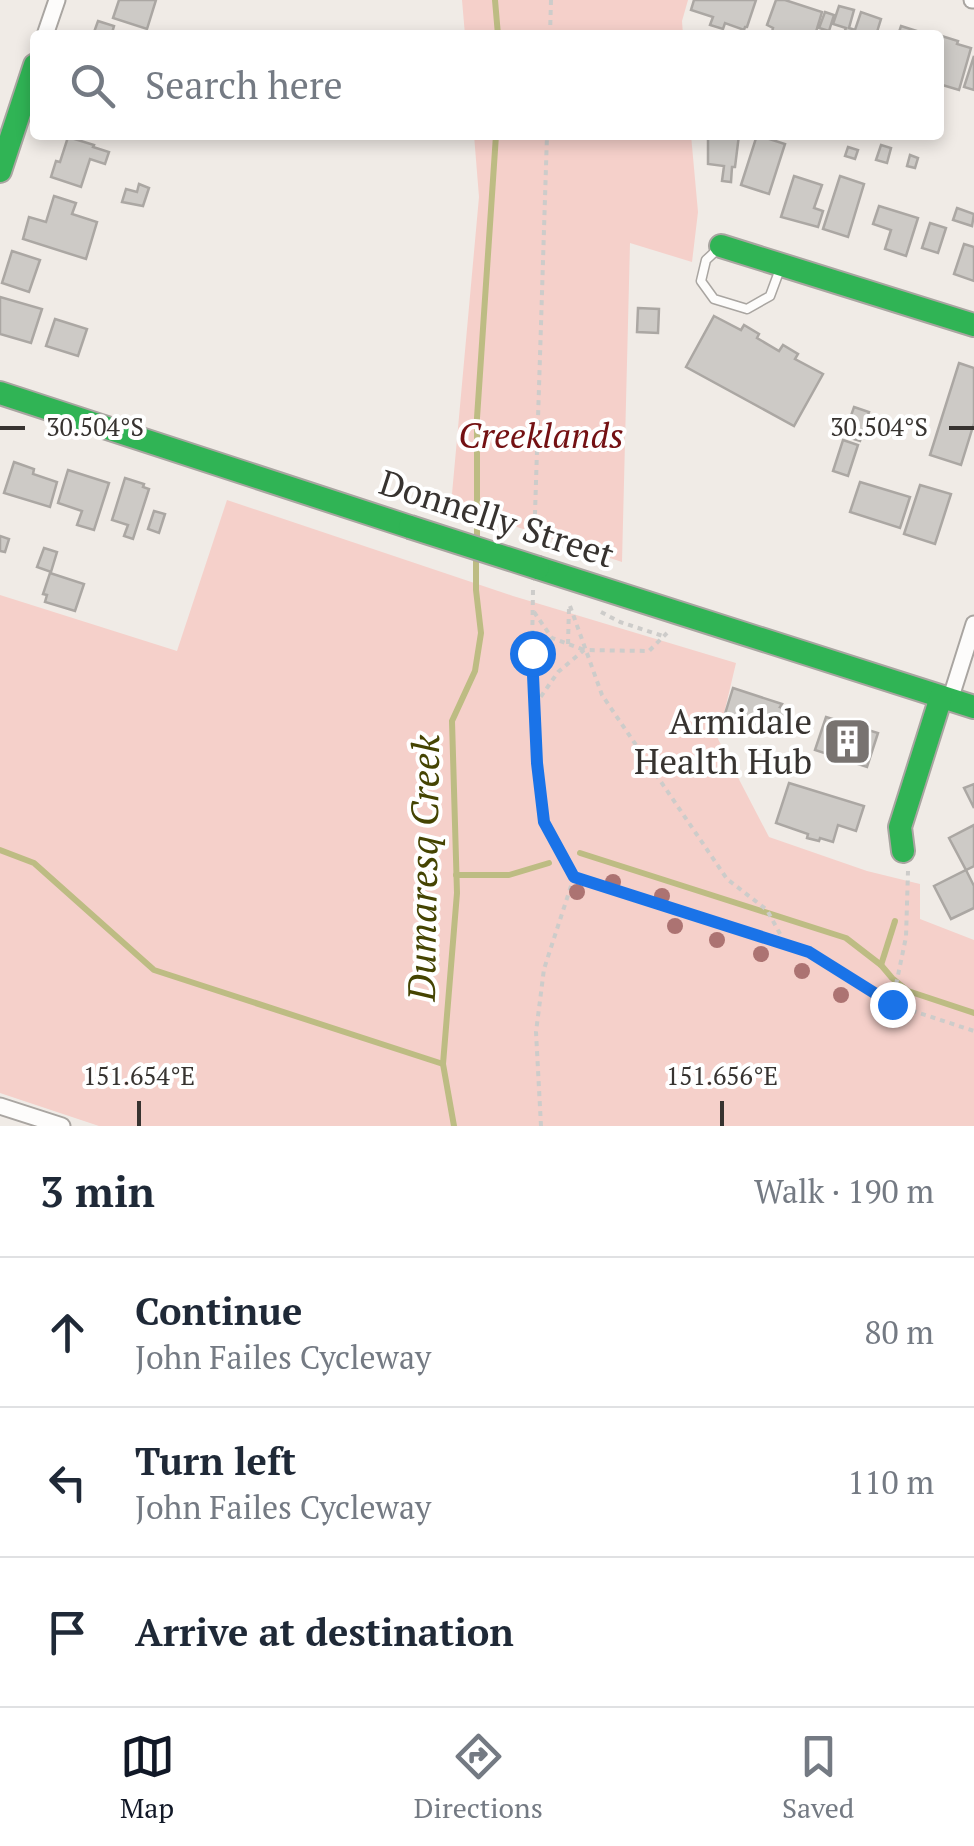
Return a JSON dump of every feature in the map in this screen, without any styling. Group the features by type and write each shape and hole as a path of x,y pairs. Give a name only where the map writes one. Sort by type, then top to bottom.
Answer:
{"street":[{"path":"47,30 57,0"},
{"path":"0,171 30,80"},
{"path":"721,246 974,325"},
{"name":"Donnelly Street","path":"0,393 974,708"},
{"path":"903,851 900,826 974,624"},
{"path":"0,1106 62,1126"}],"lane":[{"path":"721,246 706,260 702,281 714,299 747,310 770,296 782,265"}],"path":[{"path":"550,30 551,0"},
{"path":"547,140 532,653 544,822 574,877 809,952 892,1004 974,1031"},
{"path":"568,644 570,596"},
{"path":"587,605 620,622 666,636"},
{"path":"570,606 602,696 728,879 767,910 786,945"},
{"path":"533,610 552,638 584,650 649,651 666,636 668,629"},
{"path":"535,704 558,672 584,650"},
{"path":"892,1004 906,937 909,874"},
{"path":"540,1126 536,1032 544,969 574,877"}],"green space":[{"path":"462,0 688,0 683,30 465,30"},
{"name":"Creeklands","path":"474,140 691,140 698,212 692,262 630,243 622,562 451,505 479,197"},
{"path":"227,500 513,596 736,663 718,739 769,837 867,871 920,884 920,919 974,940 974,1126 99,1126 0,1093 0,595 177,651"}],"building":[{"path":"119,0 156,0 147,29 113,18"},
{"path":"694,0 756,0 744,30 725,23 723,29 710,25 713,17 691,10"},
{"path":"776,0 822,12 817,30 772,30 767,25"},
{"path":"839,6 854,10 849,28 855,30 833,24"},
{"path":"825,12 834,15 829,30 819,28"},
{"path":"861,12 881,19 878,30 855,30"},
{"path":"98,21 114,26 113,30 95,30"},
{"path":"944,37 971,48 959,90 944,86"},
{"path":"974,56 974,90 964,87"},
{"path":"67,140 109,152 105,164 90,159 81,187 51,177 56,161 60,162"},
{"path":"708,140 738,140 731,182 722,181 724,166 708,164"},
{"path":"755,140 785,144 769,194 741,185"},
{"path":"881,145 891,148 887,163 876,160"},
{"path":"848,147 858,150 855,159 845,156"},
{"path":"910,155 918,158 915,168 907,166"},
{"path":"794,176 822,185 814,208 823,211 818,227 781,217"},
{"path":"840,176 864,184 848,237 823,229"},
{"path":"139,184 149,188 143,206 122,202 126,189 137,192"},
{"path":"54,196 76,203 72,214 97,222 86,259 23,239 29,217 46,222"},
{"path":"879,206 918,218 906,256 885,249 891,230 873,224"},
{"path":"957,208 974,214 972,226 953,220"},
{"path":"930,223 946,228 938,253 922,248"},
{"path":"964,244 974,247 974,281 954,274"},
{"path":"12,251 40,260 29,292 2,283"},
{"path":"0,297 42,309 31,343 0,334"},
{"path":"638,308 659,309 658,333 637,332"},
{"path":"714,316 741,330 744,325 779,351 783,345 798,354 795,359 823,374 794,426 686,367"},
{"path":"55,319 87,329 78,356 46,346"},
{"path":"959,363 974,368 974,423 961,465 930,455"},
{"path":"854,407 869,412 860,441 844,436"},
{"path":"843,440 858,445 848,476 833,471"},
{"path":"14,462 57,482 50,507 4,493"},
{"path":"68,470 109,483 94,530 77,525 82,511 58,503"},
{"path":"125,478 149,489 133,539 124,536 128,525 112,520"},
{"path":"860,482 910,497 900,528 850,512"},
{"path":"920,485 951,494 935,544 904,534"},
{"path":"154,511 165,514 159,533 148,529"},
{"path":"0,536 9,539 5,552 0,551"},
{"path":"44,548 57,552 51,572 37,567"},
{"path":"50,573 84,584 75,611 45,602 47,595 43,594"},
{"path":"733,688 782,704 780,707 789,710 782,732 725,714"},
{"name":"Armidale Health Hub","path":"826,717 878,733 867,767 815,750"},
{"path":"789,783 864,806 856,831 838,825 833,842 820,838 819,841 776,823"},
{"path":"974,784 974,808 964,788"},
{"path":"974,825 974,866 966,870 949,838"},
{"path":"966,870 974,886 974,908 951,919 934,886"}],"waterway":[{"name":"Dumaresq Creek","path":"495,0 498,30"},
{"name":"Dumaresq Creek","path":"477,543 477,418 496,140"},
{"name":"Dumaresq Creek","path":"454,1126 443,1064 457,893 452,721 475,671 481,633 476,556"},
{"path":"0,850 34,863 154,970 443,1064"},
{"path":"580,853 846,938 908,991 974,1013"},
{"path":"456,875 509,875 549,863"},
{"path":"881,965 895,921"}],"traffic: fast":[{"path":"0,171 30,80"},
{"path":"721,246 974,325"},
{"path":"0,393 410,527"},
{"path":"410,527 538,568"},
{"path":"538,568 974,707"},
{"path":"903,851 900,827 941,697"}],"place":[{"name":"Armidale Health Hub","path":"847,741"}],"route":[{"path":"532,653 544,822 574,877 809,952 892,1004"}]}
